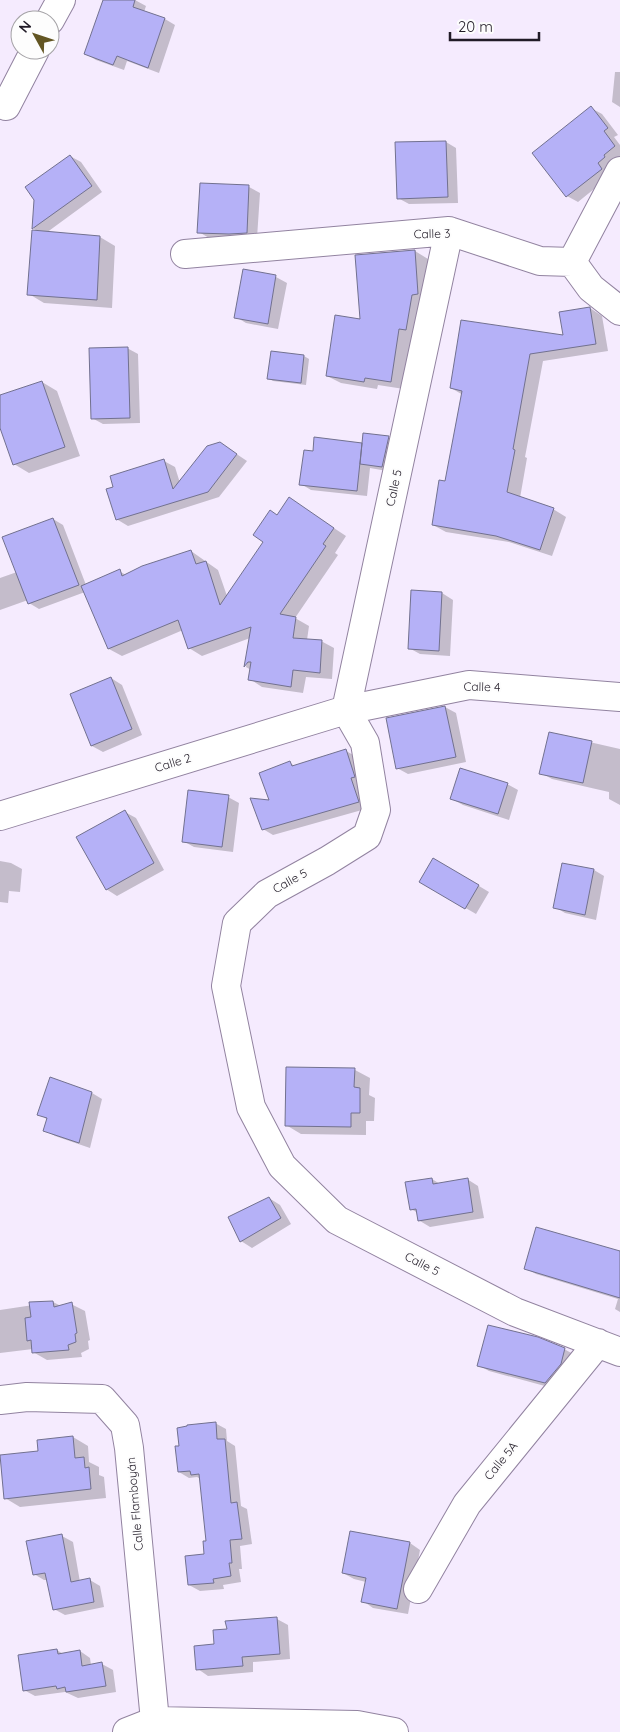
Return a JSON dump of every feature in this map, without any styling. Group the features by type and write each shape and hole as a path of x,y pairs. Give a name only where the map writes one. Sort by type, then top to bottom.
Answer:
{"street":[{"path":"6,106 30,60"},
{"path":"620,171 572,262 591,288 620,311"},
{"name":"Calle 3","path":"185,254 449,231 540,261 572,262"},
{"name":"Calle 5","path":"449,231 346,710 365,743 376,810 367,836 327,861 267,894 237,923 226,986 251,1107 282,1166 337,1220 515,1312 609,1348"},
{"name":"Calle 4","path":"346,710 469,685 620,697"},
{"name":"Calle 2","path":"0,816 346,710"},
{"name":"Calle 5A","path":"418,1589 467,1504 609,1348"},
{"name":"Calle Flamboyán","path":"0,1400 26,1397 102,1399 125,1425 130,1458 154,1721"},
{"path":"127,1732 154,1721 357,1725 394,1732"}],"building":[{"path":"103,0 135,0 133,7 165,18 148,68 117,56 113,65 84,54"},
{"path":"591,106 608,128 604,131 615,146 598,163 602,169 566,197 532,153"},
{"path":"446,141 448,197 397,199 395,142"},
{"path":"70,155 92,186 32,229 34,200 25,187"},
{"path":"200,183 249,185 247,233 197,233"},
{"path":"32,230 100,236 97,300 27,295"},
{"path":"415,250 418,294 412,295 406,330 399,329 391,382 365,378 364,382 326,376 335,315 360,319 355,255"},
{"path":"243,269 276,275 268,324 234,318"},
{"path":"590,307 596,344 530,354 507,492 554,508 540,550 496,536 432,525 439,480 445,481 462,391 450,388 461,320 563,335 559,312"},
{"path":"128,347 130,418 91,419 89,348"},
{"path":"271,351 304,355 301,383 267,379"},
{"path":"42,381 65,447 13,465 0,428 0,395"},
{"path":"363,433 389,436 382,467 360,464"},
{"path":"314,437 362,443 357,491 299,485 304,450 313,451"},
{"path":"220,442 237,454 208,492 116,520 106,489 113,487 110,476 164,459 173,489 207,446"},
{"path":"289,497 334,528 323,544 326,546 280,614 296,617 293,638 322,640 320,673 293,670 291,687 248,680 251,662 248,662 244,667 251,627 188,649 178,620 108,649 81,586 120,569 122,576 142,566 191,550 196,564 206,561 220,605 263,542 253,535 270,510 277,515"},
{"path":"53,518 79,585 28,604 2,537"},
{"path":"411,590 442,592 439,651 408,649"},
{"path":"111,677 132,729 91,746 70,694"},
{"path":"445,706 456,757 396,769 386,718"},
{"path":"549,732 592,741 583,783 539,774"},
{"path":"346,749 355,777 351,778 359,802 262,830 250,798 269,800 259,773 290,761 292,766"},
{"path":"460,768 508,783 498,814 450,799"},
{"path":"188,790 229,795 222,847 182,842"},
{"path":"125,810 154,863 106,890 76,837"},
{"path":"433,858 479,885 465,909 419,882"},
{"path":"562,863 594,869 585,915 553,908"},
{"path":"286,1067 355,1068 354,1087 360,1088 360,1113 351,1113 351,1127 285,1126"},
{"path":"50,1077 92,1092 79,1143 43,1131 47,1118 37,1115"},
{"path":"432,1178 433,1184 468,1178 473,1212 418,1221 416,1209 410,1210 405,1182"},
{"path":"269,1197 281,1218 240,1242 228,1217"},
{"path":"536,1227 620,1251 620,1298 524,1269"},
{"path":"53,1301 54,1307 72,1302 77,1333 75,1334 76,1342 68,1345 69,1350 32,1353 31,1340 27,1341 25,1318 31,1317 29,1302"},
{"path":"488,1325 538,1337 565,1348 561,1364 545,1383 477,1366"},
{"path":"216,1422 217,1439 225,1439 231,1503 237,1502 242,1539 230,1540 232,1563 229,1563 231,1576 213,1579 214,1583 188,1585 185,1556 204,1554 203,1541 206,1541 199,1474 191,1475 190,1471 178,1472 175,1446 179,1446 177,1428"},
{"path":"73,1436 75,1458 84,1457 85,1468 89,1467 91,1489 4,1499 0,1455 38,1451 37,1440"},
{"path":"350,1531 410,1542 397,1609 361,1602 366,1578 342,1573"},
{"path":"62,1534 71,1582 90,1578 94,1602 53,1610 45,1573 33,1575 26,1541"},
{"path":"277,1617 280,1654 242,1657 243,1666 196,1670 194,1646 214,1644 213,1630 227,1629 225,1621"},
{"path":"57,1649 58,1654 80,1650 82,1666 102,1662 106,1686 66,1692 65,1687 57,1689 56,1686 23,1691 18,1655"}]}
